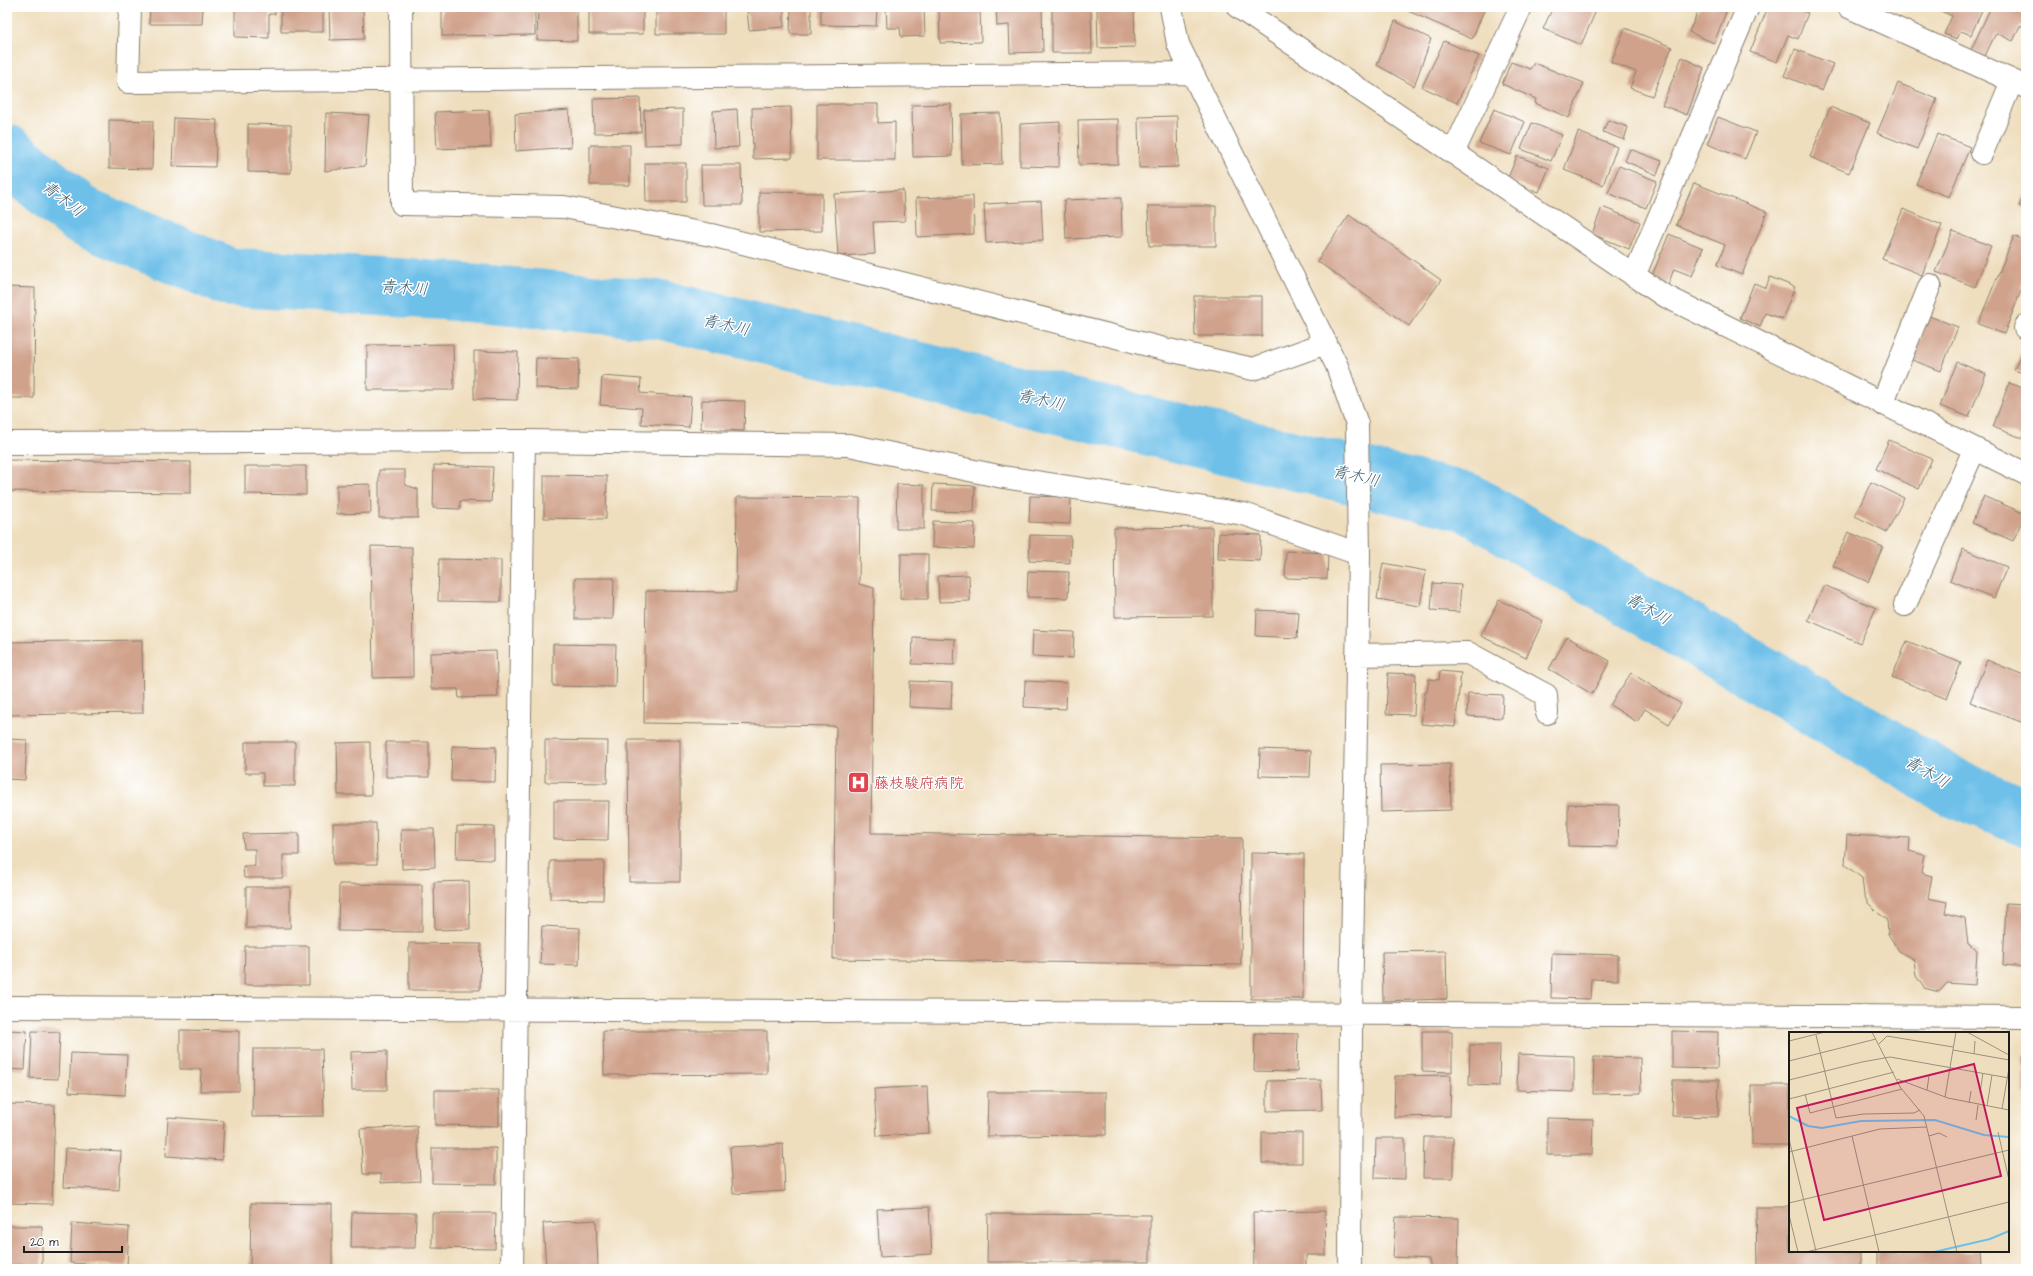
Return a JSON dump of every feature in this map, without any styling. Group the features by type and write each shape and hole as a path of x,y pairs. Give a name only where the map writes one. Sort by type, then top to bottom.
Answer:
{"street":[{"path":"130,7 128,82 1192,73"},
{"path":"401,7 402,204 564,207 688,231 1164,350 1253,370 1326,343"},
{"path":"1171,7 1178,44 1337,366 1357,424 1359,554 1351,1015 1350,1269"},
{"path":"1238,7 1663,295 1974,450 2026,474"},
{"path":"1453,153 1521,7"},
{"path":"1634,276 1748,7"},
{"path":"1849,7 2019,84 1982,153"},
{"path":"1882,404 1930,285"},
{"path":"7,443 524,441 848,445 1003,477 1244,514 1359,554"},
{"path":"512,1269 524,441"},
{"path":"1905,605 1974,450"},
{"path":"1357,655 1468,653 1546,694 1546,713"},
{"path":"7,1007 1351,1015 2026,1017"}],"building":[{"path":"150,7 203,7 202,24 149,24"},
{"path":"235,7 275,7 275,14 269,14 269,38 235,37"},
{"path":"281,7 323,7 323,32 281,32"},
{"path":"329,7 363,7 364,39 330,40"},
{"path":"442,7 535,7 535,35 442,36"},
{"path":"538,7 577,7 577,41 537,40"},
{"path":"589,7 643,7 643,34 589,34"},
{"path":"656,7 724,7 724,34 656,34"},
{"path":"761,7 784,7 784,27 749,30 747,9"},
{"path":"791,7 811,7 811,34 790,34"},
{"path":"821,7 877,7 876,26 821,25"},
{"path":"886,7 924,7 925,36 901,37 900,28 887,28"},
{"path":"939,7 980,7 981,42 940,43"},
{"path":"996,7 1042,7 1043,52 1010,53 1009,25 997,26"},
{"path":"1052,7 1091,7 1092,53 1052,53"},
{"path":"1097,7 1134,7 1135,47 1098,48"},
{"path":"1553,7 1581,7 1595,13 1581,45 1543,29"},
{"path":"1700,7 1728,7 1714,43 1689,32"},
{"path":"1768,7 1792,7 1808,13 1798,39 1788,35 1777,62 1750,52"},
{"path":"1943,7 1983,8 1971,35 1961,31 1957,39 1944,34 1952,16 1941,11"},
{"path":"1991,7 2026,7 2026,23 2024,27 2021,25 2013,41 1996,33 1985,56 1971,50"},
{"path":"1401,8 1485,8 1472,39"},
{"path":"1395,21 1431,39 1414,86 1377,65"},
{"path":"1625,28 1672,47 1652,96 1630,88 1636,72 1611,62"},
{"path":"1444,41 1479,56 1457,103 1422,87"},
{"path":"1795,49 1833,64 1822,91 1784,76"},
{"path":"1682,57 1704,68 1687,115 1662,105"},
{"path":"1511,62 1530,69 1534,63 1584,83 1569,118 1535,103 1536,99 1502,84"},
{"path":"1898,83 1937,99 1917,149 1877,133"},
{"path":"640,98 641,132 594,133 593,99"},
{"path":"817,104 878,104 878,123 895,122 895,160 817,160"},
{"path":"951,104 952,156 913,157 912,105"},
{"path":"791,107 792,158 753,159 752,108"},
{"path":"1830,107 1870,123 1849,173 1810,157"},
{"path":"683,109 683,144 645,145 644,110"},
{"path":"737,109 739,147 714,148 713,111"},
{"path":"1494,109 1525,122 1511,155 1479,143"},
{"path":"489,110 491,147 437,149 435,112"},
{"path":"569,110 571,147 516,151 515,114"},
{"path":"326,113 369,115 365,166 325,171"},
{"path":"1000,113 1002,164 962,165 961,114"},
{"path":"1177,116 1178,167 1139,168 1138,117"},
{"path":"1718,117 1756,132 1745,159 1707,144"},
{"path":"174,118 217,120 215,167 172,166"},
{"path":"1118,119 1118,164 1079,165 1078,120"},
{"path":"109,120 153,121 152,169 109,168"},
{"path":"1608,120 1628,127 1624,140 1603,132"},
{"path":"1060,122 1059,167 1020,166 1020,124"},
{"path":"1532,123 1562,135 1551,161 1521,149"},
{"path":"248,124 291,125 291,173 248,172"},
{"path":"1578,132 1617,147 1603,185 1564,170"},
{"path":"1937,134 1970,147 1949,197 1916,184"},
{"path":"590,145 630,145 630,185 590,185"},
{"path":"1630,149 1662,161 1657,175 1625,161"},
{"path":"1517,156 1549,168 1539,192 1507,180"},
{"path":"645,163 686,163 686,202 646,202"},
{"path":"701,165 741,165 742,205 702,205"},
{"path":"1619,166 1657,181 1646,208 1608,193"},
{"path":"1694,183 1767,212 1742,275 1717,265 1725,245 1676,225"},
{"path":"2026,189 2026,209 2019,206"},
{"path":"903,190 905,221 873,222 875,254 838,256 834,194"},
{"path":"759,192 822,193 822,231 759,232"},
{"path":"973,196 974,234 917,237 916,198"},
{"path":"1121,198 1122,237 1066,239 1064,200"},
{"path":"1041,201 1043,240 986,243 984,204"},
{"path":"1148,206 1216,206 1216,246 1149,246"},
{"path":"1602,207 1640,222 1629,249 1592,234"},
{"path":"1903,209 1942,225 1922,275 1882,259"},
{"path":"1349,215 1441,280 1409,326 1317,261"},
{"path":"1953,231 1991,246 1975,287 1936,272"},
{"path":"1669,234 1703,248 1692,276 1674,269 1668,285 1651,278"},
{"path":"2014,236 2026,241 2026,248 2022,257 2026,260 2026,278 2004,334 1978,324"},
{"path":"1770,277 1795,287 1782,319 1765,313 1760,327 1740,318 1754,283 1766,288"},
{"path":"7,287 35,288 34,398 7,398"},
{"path":"1194,296 1262,296 1262,336 1195,336"},
{"path":"1929,316 1958,327 1941,371 1912,360"},
{"path":"2026,341 2026,374 2014,370"},
{"path":"453,344 454,390 367,390 367,345"},
{"path":"474,351 518,352 517,400 474,399"},
{"path":"536,358 579,359 578,389 535,388"},
{"path":"1957,362 1986,374 1969,417 1940,406"},
{"path":"602,376 641,379 640,393 691,397 689,427 641,424 642,408 600,405"},
{"path":"2009,383 2026,389 2026,427 2022,438 1993,427"},
{"path":"702,400 745,401 744,431 701,429"},
{"path":"1889,440 1932,459 1919,489 1876,469"},
{"path":"7,460 191,462 191,493 7,491"},
{"path":"434,465 493,467 491,502 460,501 460,509 433,508"},
{"path":"245,466 306,466 306,495 245,494"},
{"path":"379,470 405,470 405,485 418,489 418,518 379,518"},
{"path":"544,475 607,476 606,519 544,518"},
{"path":"1871,482 1904,498 1887,532 1855,516"},
{"path":"370,484 371,513 337,514 337,485"},
{"path":"897,484 924,485 924,529 896,529"},
{"path":"933,484 975,486 974,512 932,511"},
{"path":"1030,496 1071,497 1070,524 1029,522"},
{"path":"1984,496 2025,514 2013,541 1972,523"},
{"path":"737,497 860,498 859,584 874,588 871,833 1242,838 1241,965 833,959 836,726 644,723 646,591 736,592"},
{"path":"933,521 975,523 974,549 932,547"},
{"path":"1212,527 1213,616 1115,617 1114,528"},
{"path":"1848,532 1883,547 1868,582 1833,566"},
{"path":"1219,533 1261,535 1260,561 1218,559"},
{"path":"1030,535 1071,536 1070,563 1029,561"},
{"path":"371,546 412,547 413,677 373,678"},
{"path":"1963,549 2007,567 1994,598 1950,580"},
{"path":"1286,551 1328,553 1327,579 1285,578"},
{"path":"901,554 928,554 928,599 900,599"},
{"path":"439,559 501,560 501,602 438,601"},
{"path":"1383,563 1426,571 1420,606 1377,599"},
{"path":"1028,571 1069,572 1068,598 1027,597"},
{"path":"969,575 970,601 939,602 938,576"},
{"path":"575,578 614,578 613,619 575,619"},
{"path":"1433,583 1461,585 1459,612 1431,610"},
{"path":"1824,585 1876,608 1860,643 1808,620"},
{"path":"1499,600 1543,621 1526,658 1481,636"},
{"path":"1257,610 1299,612 1297,638 1256,636"},
{"path":"1033,630 1074,632 1073,658 1032,656"},
{"path":"913,637 955,639 954,665 912,664"},
{"path":"1567,637 1610,661 1592,694 1549,669"},
{"path":"142,640 143,713 7,715 7,642"},
{"path":"1907,641 1961,663 1947,699 1892,677"},
{"path":"553,644 616,645 615,687 553,686"},
{"path":"496,651 498,697 459,698 458,689 431,689 430,653"},
{"path":"1987,660 2026,676 2026,724 1970,702"},
{"path":"1440,671 1461,673 1455,727 1421,724 1425,692 1427,692 1429,679 1439,680"},
{"path":"1388,673 1416,674 1414,715 1386,714"},
{"path":"1631,673 1681,704 1669,724 1645,709 1637,722 1610,705"},
{"path":"910,681 952,683 951,709 909,707"},
{"path":"1025,681 1067,683 1066,709 1024,707"},
{"path":"1468,693 1503,695 1502,718 1467,716"},
{"path":"7,739 27,740 25,780 7,779"},
{"path":"545,740 608,741 607,783 545,782"},
{"path":"628,740 680,740 680,882 629,882"},
{"path":"245,742 295,742 295,786 263,786 263,773 245,773"},
{"path":"370,742 371,795 338,795 337,743"},
{"path":"386,742 429,742 429,777 386,777"},
{"path":"452,746 496,747 495,782 451,781"},
{"path":"1260,749 1311,751 1310,777 1259,776"},
{"path":"1450,764 1451,810 1381,812 1380,765"},
{"path":"554,801 609,801 608,840 554,839"},
{"path":"1568,804 1619,805 1618,847 1568,846"},
{"path":"333,823 376,823 377,864 333,864"},
{"path":"457,826 494,827 494,860 456,859"},
{"path":"401,829 434,829 435,867 402,869"},
{"path":"299,833 299,855 283,855 283,878 244,878 243,866 255,866 255,849 244,849 243,834"},
{"path":"1847,835 1910,838 1909,851 1924,855 1921,873 1932,876 1928,898 1947,902 1945,913 1965,918 1968,945 1977,950 1975,985 1947,983 1939,992 1924,988 1916,976 1914,960 1899,951 1888,934 1887,919 1878,913 1868,903 1864,895 1862,878 1845,865"},
{"path":"1251,853 1304,854 1303,999 1251,999"},
{"path":"550,861 604,861 603,900 550,899"},
{"path":"469,881 470,929 435,930 434,882"},
{"path":"339,884 422,885 422,932 338,931"},
{"path":"246,887 290,887 290,928 246,928"},
{"path":"2006,903 2026,904 2026,967 2003,965"},
{"path":"542,926 580,928 579,965 540,964"},
{"path":"409,943 481,944 480,990 409,990"},
{"path":"245,946 309,946 309,985 244,985"},
{"path":"1446,951 1447,999 1383,1001 1382,952"},
{"path":"1552,953 1618,955 1618,980 1591,979 1590,999 1551,998"},
{"path":"7,1030 27,1031 25,1070 7,1069"},
{"path":"180,1030 239,1031 239,1091 200,1091 201,1069 180,1069"},
{"path":"32,1031 60,1032 58,1079 30,1078"},
{"path":"603,1031 767,1031 767,1074 604,1075"},
{"path":"1422,1031 1452,1031 1452,1072 1422,1071"},
{"path":"1672,1031 1718,1032 1717,1069 1672,1068"},
{"path":"1255,1033 1298,1034 1297,1072 1254,1071"},
{"path":"1470,1045 1500,1045 1499,1086 1469,1085"},
{"path":"253,1049 322,1049 324,1116 252,1117"},
{"path":"387,1051 387,1090 352,1090 351,1052"},
{"path":"71,1053 127,1055 125,1095 69,1092"},
{"path":"1518,1054 1574,1056 1574,1092 1517,1090"},
{"path":"2023,1056 2026,1056 2026,1094 2023,1094"},
{"path":"1594,1057 1640,1058 1641,1093 1593,1094"},
{"path":"1451,1075 1450,1116 1394,1117 1395,1076"},
{"path":"1321,1080 1322,1110 1267,1111 1267,1081"},
{"path":"1673,1080 1719,1080 1718,1117 1672,1116"},
{"path":"1751,1085 1789,1085 1789,1145 1752,1145"},
{"path":"927,1086 929,1133 877,1136 874,1089"},
{"path":"435,1090 499,1090 499,1126 435,1125"},
{"path":"988,1092 1106,1092 1106,1135 987,1136"},
{"path":"7,1104 55,1105 52,1204 7,1203"},
{"path":"168,1117 224,1121 222,1160 166,1156"},
{"path":"1547,1118 1593,1119 1592,1155 1547,1155"},
{"path":"417,1126 420,1181 381,1183 381,1174 363,1174 360,1129"},
{"path":"1262,1132 1302,1133 1302,1163 1262,1163"},
{"path":"1424,1137 1453,1137 1453,1178 1423,1178"},
{"path":"1376,1138 1405,1138 1405,1179 1375,1178"},
{"path":"783,1144 785,1191 733,1194 730,1147"},
{"path":"65,1148 121,1151 119,1190 63,1187"},
{"path":"432,1148 496,1148 496,1184 432,1183"},
{"path":"251,1203 332,1204 332,1269 250,1269"},
{"path":"929,1207 932,1254 880,1257 877,1209"},
{"path":"1756,1207 1789,1207 1789,1252 1860,1252 1860,1266 1757,1267"},
{"path":"1325,1211 1326,1255 1306,1255 1306,1269 1254,1269 1253,1212"},
{"path":"352,1212 416,1213 415,1248 351,1248"},
{"path":"432,1213 496,1213 495,1249 432,1248"},
{"path":"988,1214 1150,1215 1150,1262 987,1262"},
{"path":"1396,1217 1459,1218 1458,1269 1431,1269 1429,1259 1393,1257"},
{"path":"596,1220 598,1267 546,1269 543,1223"},
{"path":"72,1223 129,1227 127,1266 70,1263"},
{"path":"7,1226 42,1226 42,1265 7,1265"},
{"path":"1877,1252 1980,1252 1981,1268 1877,1269"}],"waterway":[{"name":"青木川","path":"7,154 83,217 229,277 450,291 662,310 1467,502 1956,789 2026,817"}],"place":[{"name":"藤枝駿府病院","path":"858,783"}]}
